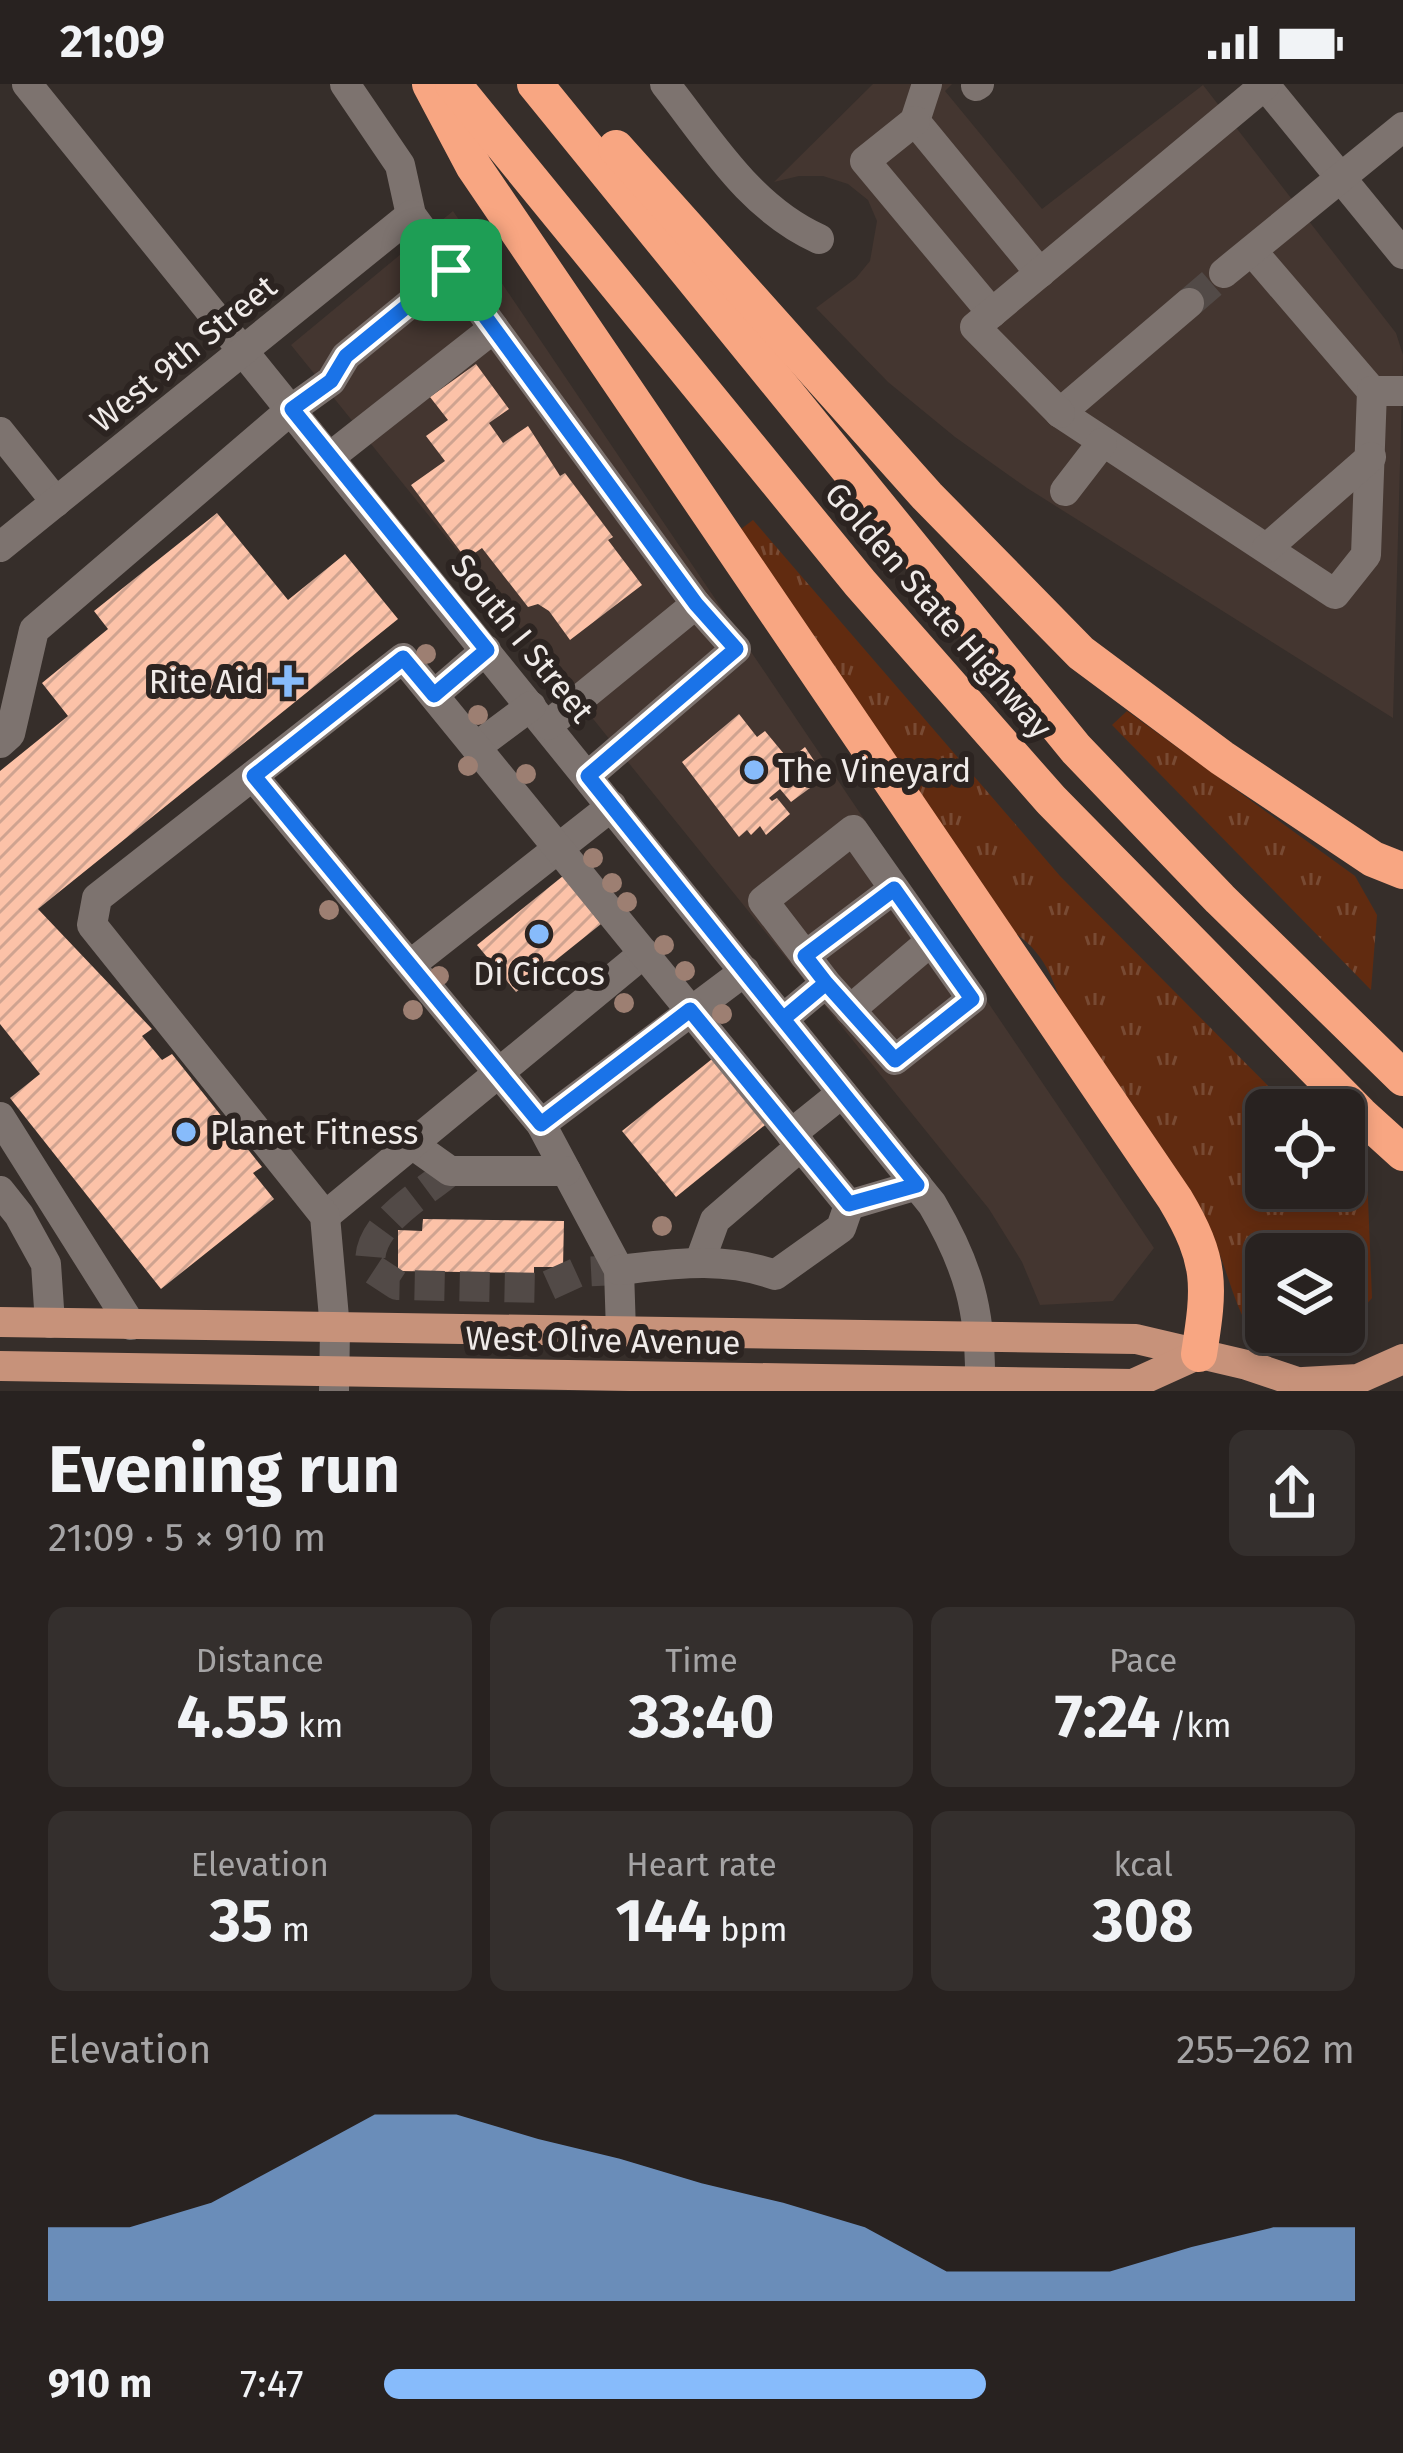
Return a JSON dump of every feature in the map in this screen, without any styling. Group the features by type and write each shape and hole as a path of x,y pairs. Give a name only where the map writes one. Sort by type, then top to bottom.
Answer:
{"highway":[{"path":"430,84 474,166 1175,1199 1204,1257 1207,1280 1199,1354"},
{"name":"Golden State Highway","path":"453,84 860,583 1037,784 1403,1153"},
{"name":"Golden State Highway","path":"535,84 1076,748 1236,915 1403,1078"},
{"path":"557,84 927,496 1081,652 1222,758 1373,859 1403,871"}],"main road":[{"name":"West Olive Avenue","path":"0,1322 1136,1339 1314,1387 1358,1379 1403,1359"},
{"name":"West Olive Avenue","path":"0,1366 334,1382 1132,1384 1199,1354"}],"street":[{"name":"South I Street","path":"27,84 917,1185 956,1245 977,1305 980,1382"},
{"path":"346,84 400,165 411,215 696,604 736,649 588,776"},
{"path":"664,84 758,201 786,224 820,239"},
{"path":"927,84 915,121 865,161 992,313"},
{"path":"1252,251 1388,391 1371,457 1366,555 1335,594 1060,413 975,327 1265,85 1403,254"},
{"path":"915,121 1040,272"},
{"path":"1224,273 1403,127"},
{"name":"West 9th Street","path":"0,547 411,215"},
{"path":"0,743 10,734 34,630 331,381 346,356 451,270"},
{"path":"1060,413 1190,303"},
{"path":"331,458 494,328"},
{"path":"0,432 56,502"},
{"path":"1065,491 1102,442"},
{"path":"1267,548 1371,457"},
{"path":"476,747 539,716 696,604"},
{"path":"434,695 487,650"},
{"path":"334,1382 335,1329 325,1216 92,925 97,898 403,658 849,1204"},
{"path":"254,776 541,1124 619,1270 621,1332"},
{"path":"410,965 612,806"},
{"path":"853,830 894,889 972,999 895,1060 826,983 763,901 853,830"},
{"path":"805,956 894,889"},
{"path":"850,1010 931,941"},
{"path":"325,1216 644,953"},
{"path":"541,1124 745,971"},
{"path":"783,1019 826,983"},
{"path":"700,1262 715,1220 842,1093"},
{"path":"0,1117 131,1325"},
{"path":"412,1144 450,1171 566,1171"},
{"path":"849,1204 917,1185"},
{"path":"0,1191 46,1264 50,1323"},
{"path":"619,1270 700,1262 748,1265 776,1274 841,1228 849,1204"}],"shaded area":[{"path":"873,84 952,84 945,91 1042,209 1203,85 1396,333 1403,355 1393,718 1027,488 955,437 888,382 816,308 856,278 870,261 877,221 868,200 848,184 823,176 774,182"},
{"path":"453,211 1154,1248 1113,1301 1040,1305 1022,1262 989,1209 291,345"}],"green space":[{"path":"753,520 1060,876 1271,1089 1245,1089 1245,1209 1365,1209 1367,1174 1372,1298 1365,1306 1365,1233 1245,1233 1242,1315 1204,1221 1091,1062 1043,962 1003,925 737,532"},
{"path":"1127,711 1355,876 1377,915 1371,990 1112,725"}],"building":[{"path":"476,364 509,409 489,423 503,443 528,426 560,476 565,473 613,537 608,540 642,585 570,640 549,611 538,604 528,607 482,548 466,559 411,485 445,461 426,436 448,420 430,397"},
{"path":"217,513 288,600 345,554 398,619 38,909 152,1029 142,1036 162,1060 172,1054 262,1167 253,1173 274,1199 161,1289 10,1098 40,1074 0,1024 0,771 68,716 42,683 108,629 94,611"},
{"name":"The Vineyard","path":"739,714 757,737 765,731 789,760 805,747 825,777 791,802 780,789 769,798 777,798 790,814 766,835 760,826 751,835 747,830 739,837 682,762"},
{"name":"Di Ciccos","path":"563,876 601,924 516,992 477,945"},
{"path":"717,1055 770,1121 676,1197 622,1131"},
{"path":"423,1219 564,1221 563,1267 534,1267 534,1280 519,1280 519,1273 398,1271 398,1230 422,1231"}],"tunnel":[{"path":"1189,303 1224,273"},
{"path":"450,1171 397,1213 376,1238 371,1268 397,1285 543,1288 578,1272 619,1270"}],"place":[{"name":"Rite Aid","path":"288,681"},
{"name":"The Vineyard","path":"754,770"},
{"name":"Di Ciccos","path":"539,934"},
{"name":"Planet Fitness","path":"186,1132"}],"route":[{"path":"451,270 346,356 331,381 292,409 487,650 434,695 403,658 254,776 541,1124 690,1010 849,1204 917,1185 783,1019 826,983 895,1060 972,999 894,889 805,956 826,983 783,1019 588,776 736,649 696,604 451,270"}]}
